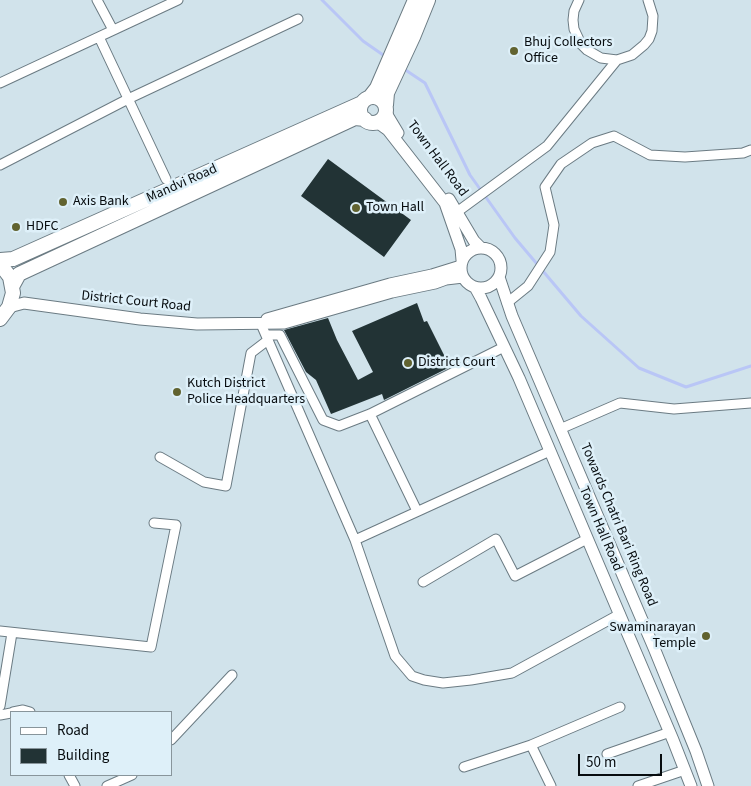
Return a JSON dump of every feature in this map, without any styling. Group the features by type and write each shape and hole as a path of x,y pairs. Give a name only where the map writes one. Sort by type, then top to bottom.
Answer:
{"main road":[{"path":"408,34 415,0"},
{"path":"376,105 408,34 428,0"},
{"name":"Mandvi Road","path":"0,260 13,259 354,108 376,105"},
{"name":"Mandvi Road","path":"13,289 19,274 355,118 376,105"},
{"path":"0,264 6,270 13,289 9,308 0,319"}],"street":[{"path":"97,0 113,30"},
{"path":"0,83 99,38 162,4 178,0"},
{"path":"579,0 574,11 573,20 574,29 581,44 601,58 617,60 632,55 649,39 652,31 653,16 648,0"},
{"path":"0,165 128,99 298,19"},
{"path":"99,38 166,179"},
{"path":"457,212 547,146 617,60"},
{"name":"Town Hall Road","path":"376,105 449,198 474,241 481,248"},
{"name":"Town Hall Road","path":"376,105 388,130 445,203 461,249 462,268"},
{"path":"507,303 528,286 550,252 554,225 545,187 561,164 592,143 614,136 650,155 685,157 742,153 751,150"},
{"path":"481,248 492,251 501,266 499,277 490,286 485,288 475,287 466,281 462,268 469,251 481,248"},
{"name":"District Court Road","path":"24,303 140,319 197,324 284,323 392,292 434,283 446,279 462,268"},
{"name":"District Court Road","path":"246,324 390,284 462,268"},
{"name":"Towards Chatri Bari Ring Road","path":"499,277 507,303 654,648 696,751 708,786"},
{"name":"Town Hall Road","path":"475,287 482,298 550,451 670,732 691,786"},
{"path":"9,308 24,303 13,289"},
{"path":"261,324 355,540 395,656 412,676 443,683 512,673 620,614"},
{"path":"160,457 204,482 226,486 251,353 267,338 280,335 323,420 339,426 370,414 504,347"},
{"path":"560,429 620,404 674,409 751,403"},
{"path":"370,414 418,511"},
{"path":"355,540 550,451"},
{"path":"0,631 151,647 176,525 154,522"},
{"path":"423,582 496,539 516,576 587,539"},
{"path":"0,706 12,633"},
{"path":"172,739 232,674"},
{"path":"464,767 531,745 620,707"},
{"path":"607,754 670,732"},
{"path":"531,745 551,786"},
{"path":"638,786 684,770"},
{"path":"107,786 128,776"}],"building":[{"name":"Town Hall","path":"328,159 411,220 384,257 301,196"},
{"name":"District Court","path":"417,303 424,322 427,321 450,367 384,400 382,394 331,414 316,380 306,372 284,330 328,318 358,380 373,372 352,331"}],"waterway":[{"path":"322,0 363,41 386,57"},
{"path":"404,69 425,83 470,175 515,238 581,316 639,368 686,387 751,366"}],"place":[{"name":"Bhuj Collectors Office","path":"514,51"},
{"name":"Axis Bank","path":"63,202"},
{"name":"Town Hall","path":"356,208"},
{"name":"HDFC","path":"16,227"},
{"name":"District Court","path":"408,363"},
{"name":"Kutch District Police Headquarters","path":"177,392"},
{"name":"Swaminarayan Temple","path":"706,636"}]}
